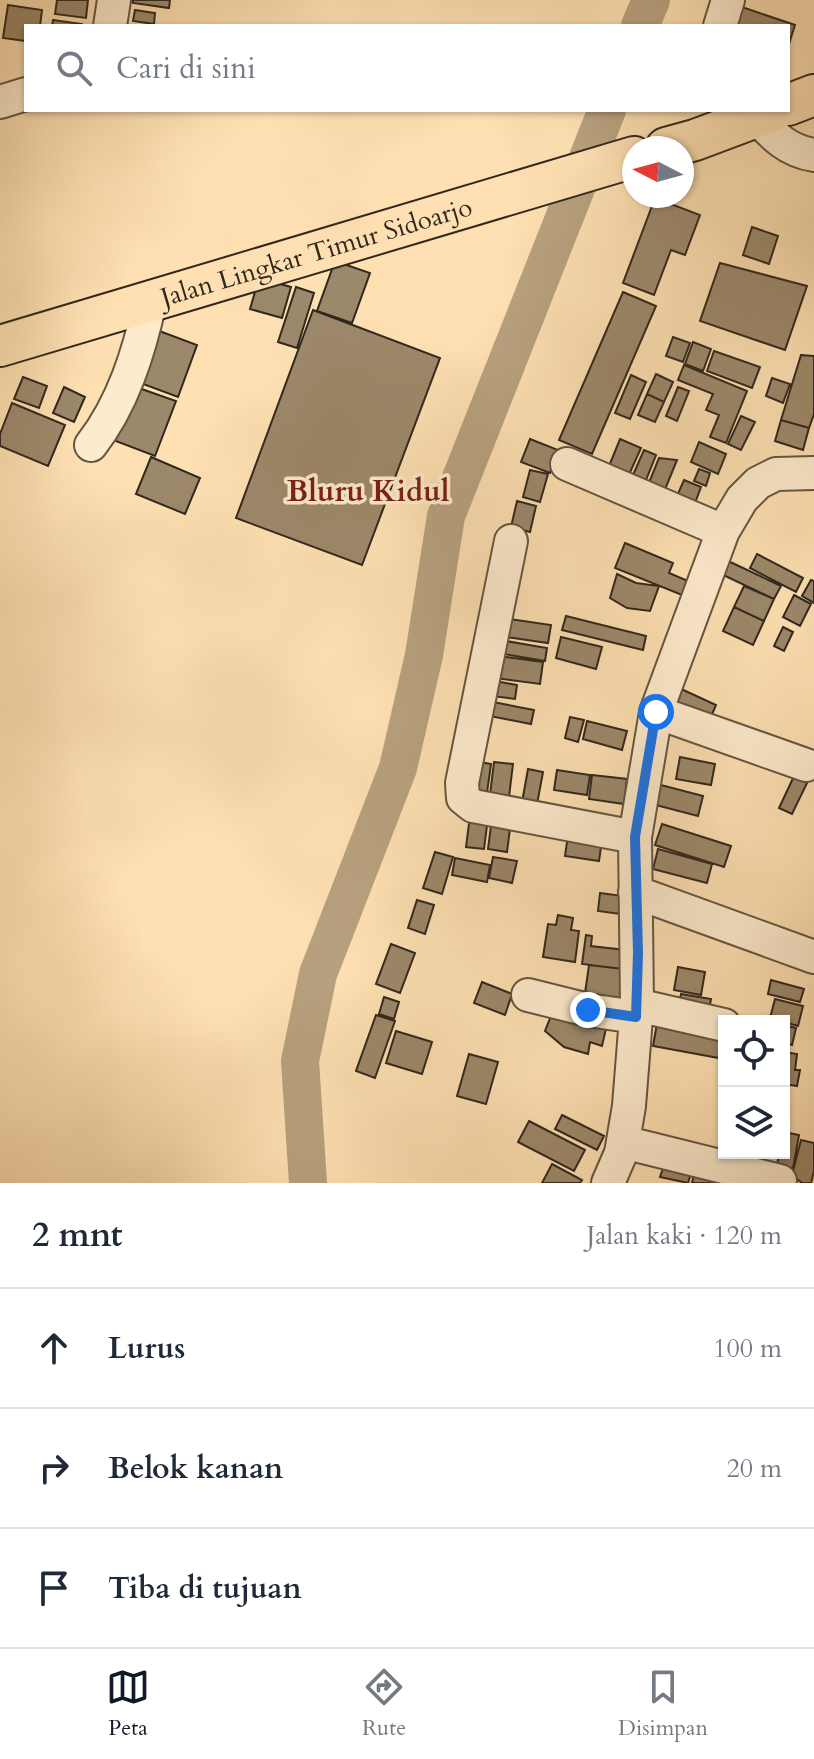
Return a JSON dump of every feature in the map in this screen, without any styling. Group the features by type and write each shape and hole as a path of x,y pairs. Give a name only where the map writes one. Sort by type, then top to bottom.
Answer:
{"main road":[{"path":"790,104 814,95"},
{"path":"683,136 769,112"},
{"name":"Jalan Lingkar Timur Sidoarjo","path":"0,346 622,161"}],"street":[{"path":"110,24 114,0"},
{"path":"721,24 728,0"},
{"path":"0,102 24,95"},
{"path":"773,112 779,141 794,150 814,155"},
{"path":"91,445 104,429 127,381 150,302"},
{"path":"567,464 723,531"},
{"path":"608,1183 623,1142 629,1106 636,1011 635,837 656,712 723,531 742,499 765,478 776,474 814,473"},
{"path":"511,541 462,783 463,798 473,806 635,837"},
{"path":"656,712 806,765"},
{"path":"635,892 814,957"},
{"path":"528,995 588,1010 636,1011 718,1024"},
{"path":"623,1142 780,1181"}],"building":[{"path":"57,0 88,0 86,18 55,14"},
{"path":"133,0 170,0 169,8 133,3"},
{"path":"730,3 795,25 790,41 790,24 723,24"},
{"path":"8,5 42,10 40,24 24,24 24,41 3,38"},
{"path":"135,10 155,13 154,24 133,21"},
{"path":"53,20 82,24 52,24"},
{"path":"651,208 681,208 700,215 685,255 671,250 654,295 623,283"},
{"path":"752,227 778,236 769,264 743,255"},
{"path":"335,261 370,273 352,323 317,311"},
{"path":"720,263 807,286 785,350 700,321"},
{"path":"259,278 291,287 282,318 250,309"},
{"path":"296,287 314,293 297,348 278,342"},
{"path":"623,292 656,306 592,454 559,440"},
{"path":"313,310 440,358 362,565 236,518"},
{"path":"154,329 197,345 178,397 135,381"},
{"path":"673,337 690,343 683,362 666,356"},
{"path":"693,342 711,349 703,371 685,364"},
{"path":"714,351 760,367 752,388 707,371"},
{"path":"801,355 814,356 814,414 809,428 781,420"},
{"path":"684,365 747,391 726,443 710,437 719,415 706,410 713,394 678,380"},
{"path":"656,374 673,382 664,402 647,394"},
{"path":"631,375 646,382 630,419 615,413"},
{"path":"23,377 47,386 39,408 14,399"},
{"path":"772,378 790,384 783,403 766,396"},
{"path":"133,386 176,401 155,456 113,440"},
{"path":"64,387 85,397 74,422 53,413"},
{"path":"678,387 689,391 677,421 666,416"},
{"path":"647,394 664,402 655,422 638,415"},
{"path":"12,403 65,425 48,466 0,446 0,434"},
{"path":"741,416 755,422 741,450 728,444"},
{"path":"781,420 809,428 803,450 775,441"},
{"path":"530,439 558,450 550,473 521,462"},
{"path":"620,439 641,448 627,479 607,471"},
{"path":"699,442 726,454 718,474 691,462"},
{"path":"644,450 656,455 646,480 633,475"},
{"path":"151,457 200,478 185,514 136,494"},
{"path":"659,458 677,460 664,492 648,485"},
{"path":"699,469 710,473 706,486 694,481"},
{"path":"530,470 548,474 540,502 523,497"},
{"path":"684,480 701,487 695,503 677,496"},
{"path":"517,501 536,506 530,532 511,527"},
{"path":"625,543 673,563 669,573 688,581 682,595 615,568"},
{"path":"757,554 803,578 796,592 750,568"},
{"path":"726,560 781,586 774,599 719,573"},
{"path":"617,574 636,583 659,586 650,611 627,608 610,598"},
{"path":"811,580 814,581 814,603 802,596"},
{"path":"744,586 774,599 764,621 734,607"},
{"path":"794,595 811,604 800,626 783,617"},
{"path":"734,607 764,621 753,645 723,631"},
{"path":"566,616 646,636 643,650 562,630"},
{"path":"503,618 551,625 548,643 500,636"},
{"path":"783,627 793,632 784,651 774,646"},
{"path":"561,637 602,647 596,669 556,658"},
{"path":"500,640 547,648 545,661 498,653"},
{"path":"498,656 543,662 540,684 495,678"},
{"path":"495,681 517,685 515,699 492,696"},
{"path":"679,688 716,705 708,724 671,707"},
{"path":"493,702 534,710 531,724 490,716"},
{"path":"570,717 584,720 578,742 565,738"},
{"path":"587,721 627,731 622,750 583,739"},
{"path":"680,757 715,764 711,785 676,779"},
{"path":"475,761 491,764 486,800 469,798"},
{"path":"494,762 513,764 508,805 489,803"},
{"path":"528,769 543,772 536,810 521,808"},
{"path":"557,770 590,775 587,795 554,790"},
{"path":"796,772 809,779 792,814 779,808"},
{"path":"592,775 627,779 624,804 589,799"},
{"path":"657,784 703,796 698,816 652,804"},
{"path":"471,808 489,810 484,849 466,847"},
{"path":"492,818 511,821 507,852 488,849"},
{"path":"662,824 731,846 724,867 655,845"},
{"path":"568,835 602,840 599,861 565,856"},
{"path":"658,849 712,864 707,883 653,869"},
{"path":"435,852 453,857 442,894 423,888"},
{"path":"493,857 517,861 512,883 489,878"},
{"path":"455,858 490,865 487,882 452,875"},
{"path":"600,893 623,896 620,914 598,911"},
{"path":"417,900 434,905 425,934 408,928"},
{"path":"558,915 573,918 571,930 579,931 575,962 543,957 548,924 556,925"},
{"path":"586,935 592,936 591,946 625,950 623,969 582,964"},
{"path":"391,944 415,953 400,993 376,984"},
{"path":"589,965 623,969 620,998 585,993"},
{"path":"678,967 705,972 701,995 674,990"},
{"path":"771,980 804,989 800,1002 768,994"},
{"path":"482,982 512,994 505,1015 474,1003"},
{"path":"681,994 711,999 709,1010 679,1005"},
{"path":"384,997 399,1002 394,1019 379,1014"},
{"path":"775,999 803,1006 798,1026 790,1024 790,1015 771,1015"},
{"path":"555,1006 607,1024 602,1046 590,1042 588,1054 564,1047 545,1031"},
{"path":"376,1015 395,1021 375,1078 356,1071"},
{"path":"658,1018 718,1029 718,1058 653,1046"},
{"path":"790,1026 796,1028 790,1044"},
{"path":"396,1031 432,1042 422,1074 386,1063"},
{"path":"790,1053 797,1054 795,1070 800,1070 797,1086 790,1085"},
{"path":"469,1054 498,1062 486,1104 457,1096"},
{"path":"562,1115 604,1136 597,1150 555,1129"},
{"path":"529,1121 585,1150 574,1171 518,1142"},
{"path":"790,1133 799,1135 793,1168 777,1165 778,1159 790,1159"},
{"path":"801,1140 814,1143 811,1183 802,1183 792,1175"},
{"path":"666,1160 693,1167 688,1183 660,1177"},
{"path":"697,1162 725,1183 692,1183"},
{"path":"552,1164 582,1180 580,1183 542,1183"}],"waterway":[{"path":"641,24 651,0"},
{"path":"308,1183 300,1061 318,974 398,768 424,655 446,516 606,112"}],"district":[{"name":"Bluru Kidul","path":"368,491"}],"route":[{"path":"588,1010 636,1017 635,837 656,712"}]}
